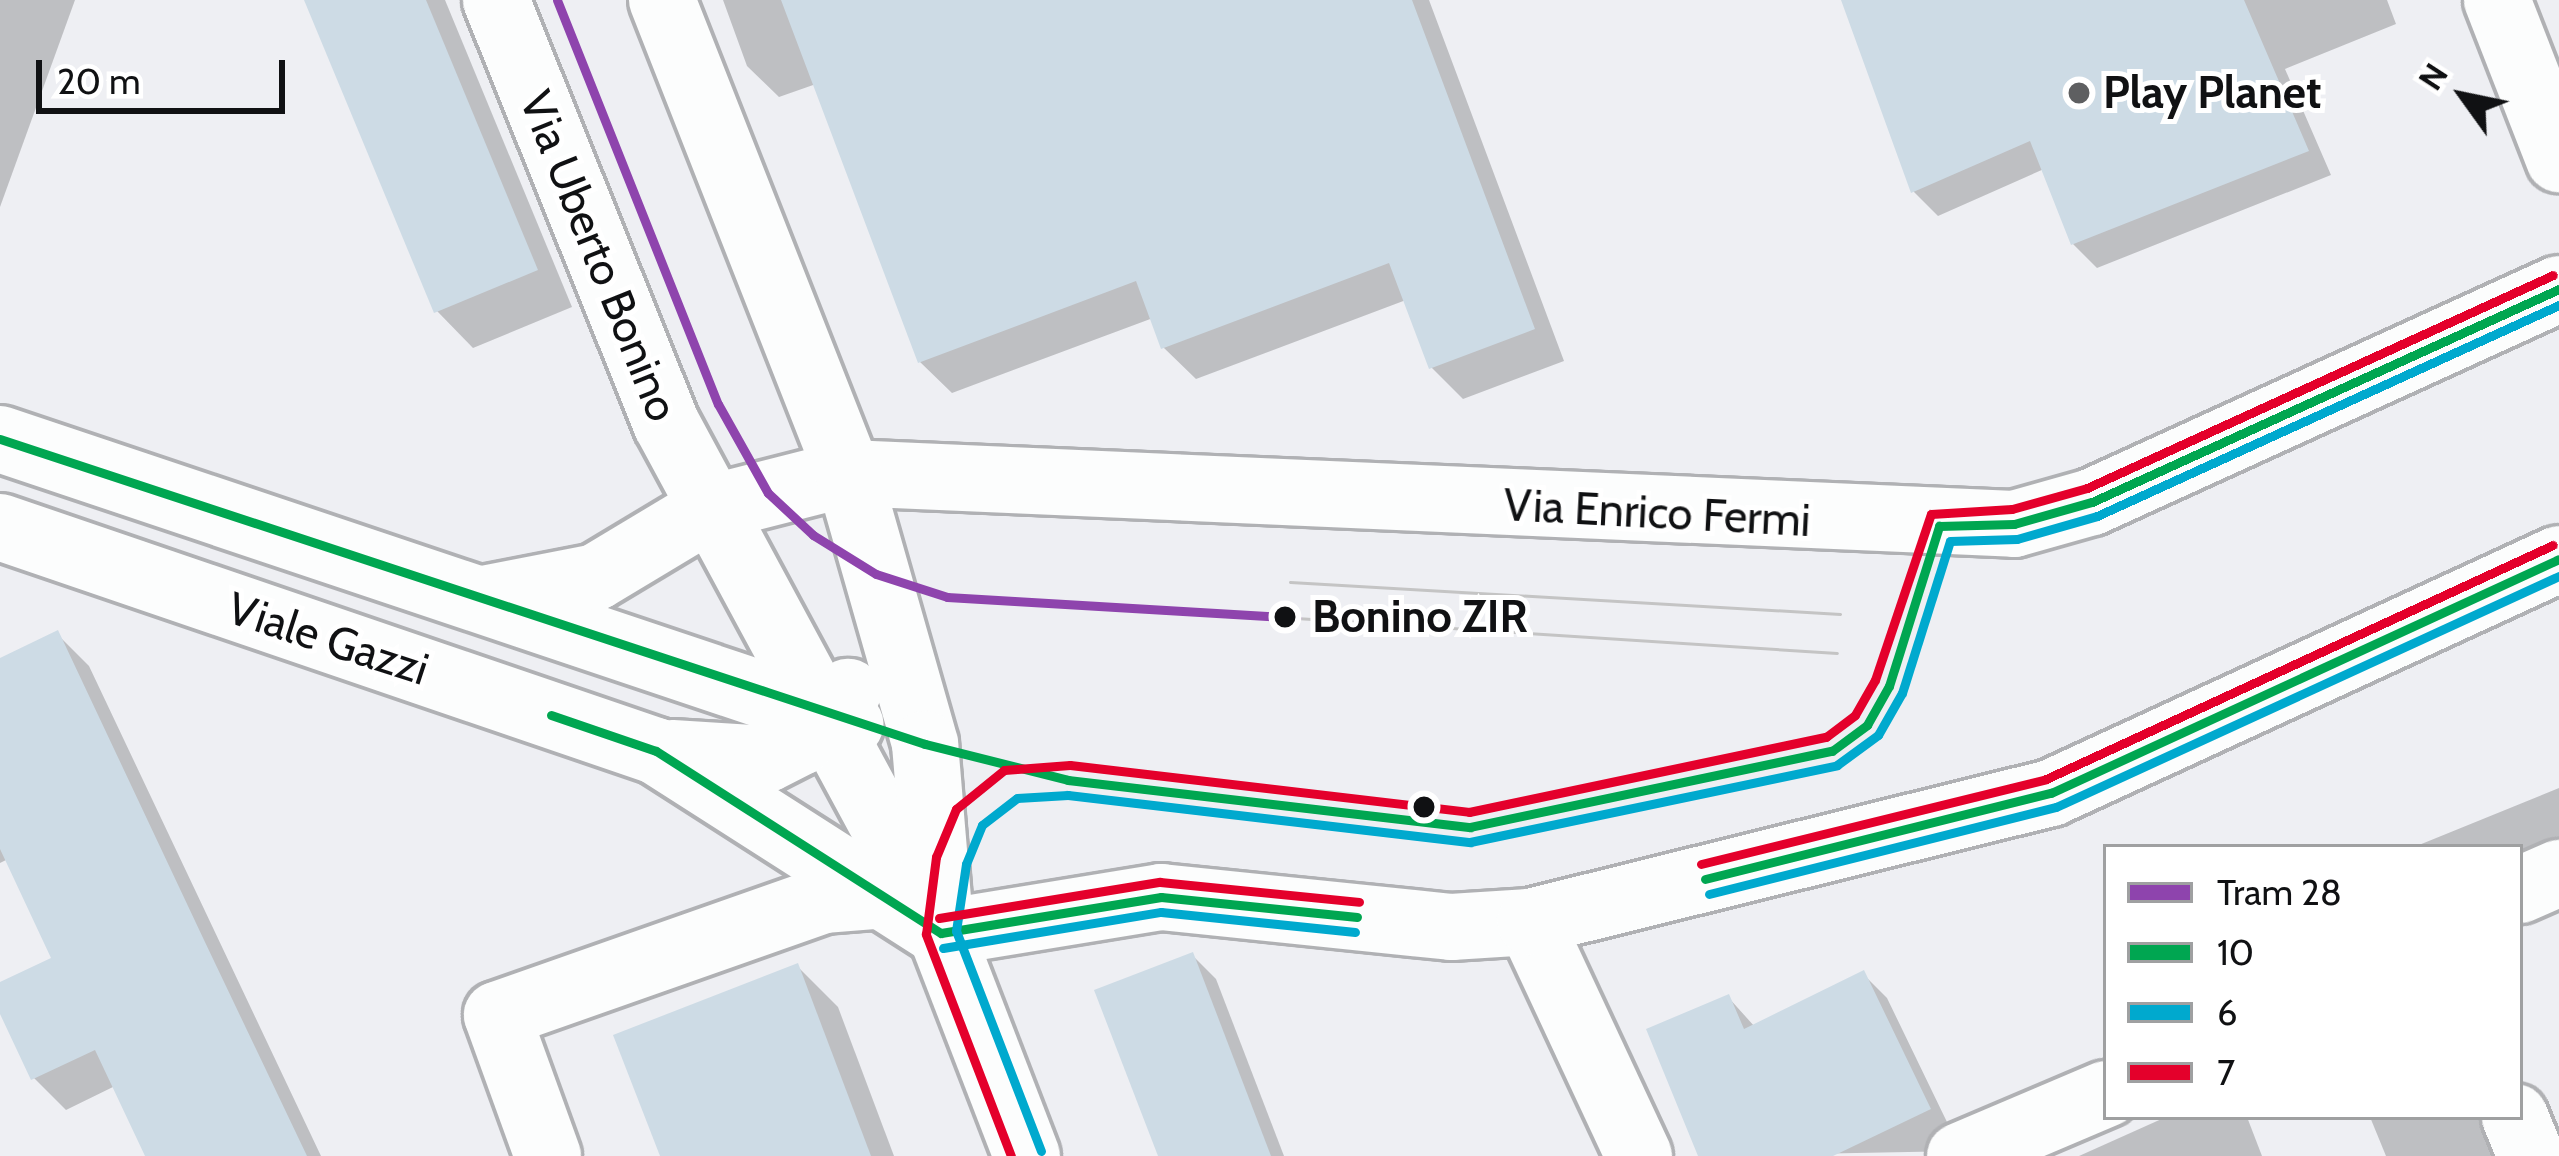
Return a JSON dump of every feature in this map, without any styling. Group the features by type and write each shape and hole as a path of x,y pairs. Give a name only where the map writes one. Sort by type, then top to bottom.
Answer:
{"main road":[{"name":"Via Uberto Bonino","path":"496,0 666,423 941,933"},
{"path":"662,0 848,473 925,744 941,933 1027,1156"},
{"path":"2498,0 2559,158"},
{"name":"Via Enrico Fermi","path":"478,600 596,577 711,508 848,473 2014,524 2092,502 2559,290"},
{"name":"Viale Gazzi","path":"0,439 828,718 925,744"},
{"name":"Viale Gazzi","path":"0,527 656,751"},
{"path":"656,751 941,933 1161,897 1451,927 1530,922 2051,793 2559,559"},
{"path":"656,751 767,760 828,718 889,622"},
{"path":"2523,889 2559,874"},
{"path":"548,1156 496,1015 824,900 886,895"},
{"path":"1530,922 1639,1156"},
{"path":"2516,1120 2530,1156"},
{"path":"1960,1156 2081,1121"}],"building":[{"path":"304,0 426,0 538,270 434,313"},
{"path":"781,0 1412,0 1535,329 1429,369 1389,263 1161,349 1136,281 918,363"},
{"name":"Play Planet","path":"1841,0 2244,0 2309,151 2071,245 2030,141 1911,193"},
{"path":"58,630 307,1156 145,1156 95,1050 31,1080 0,1014 0,982 51,958 0,849 0,658"},
{"path":"1193,952 1271,1156 1158,1156 1094,990"},
{"path":"798,963 871,1156 660,1156 613,1035"},
{"path":"1864,970 1931,1109 1833,1156 1698,1156 1646,1029 1729,994 1744,1029"}],"tram line":[{"name":"28","path":"557,0 718,404 768,493 813,535 876,574 947,597 1296,618"},
{"path":"1290,582 1840,614"},
{"path":"1296,618 1837,653"}],"transit line":[{"name":"7","path":"1011,1156 926,934 936,857 956,809 1004,770 1070,765 1469,812 1826,737 1855,715 1875,680 1931,514 2012,509 2087,488 2553,275"},
{"name":"10","path":"0,439 925,744 1068,780 1470,827 1832,751 1867,725 1889,686 1939,526 2014,524 2092,502 2559,289"},
{"name":"6","path":"1041,1151 956,931 966,864 982,825 1017,798 1068,795 1470,842 1837,765 1878,735 1902,693 1950,541 2017,539 2097,516 2559,305"},
{"name":"7","path":"1701,864 2046,779 2553,545"},
{"name":"10","path":"1705,879 2051,793 2559,559"},
{"name":"6","path":"1709,894 2056,807 2559,576"},
{"name":"10","path":"551,715 656,751 941,933 1161,897 1357,917"},
{"name":"7","path":"939,918 1160,882 1359,902"},
{"name":"6","path":"943,948 1161,912 1355,932"}],"place":[{"name":"Play Planet","path":"2079,93"},
{"name":"Bonino ZIR","path":"1285,617"}]}
